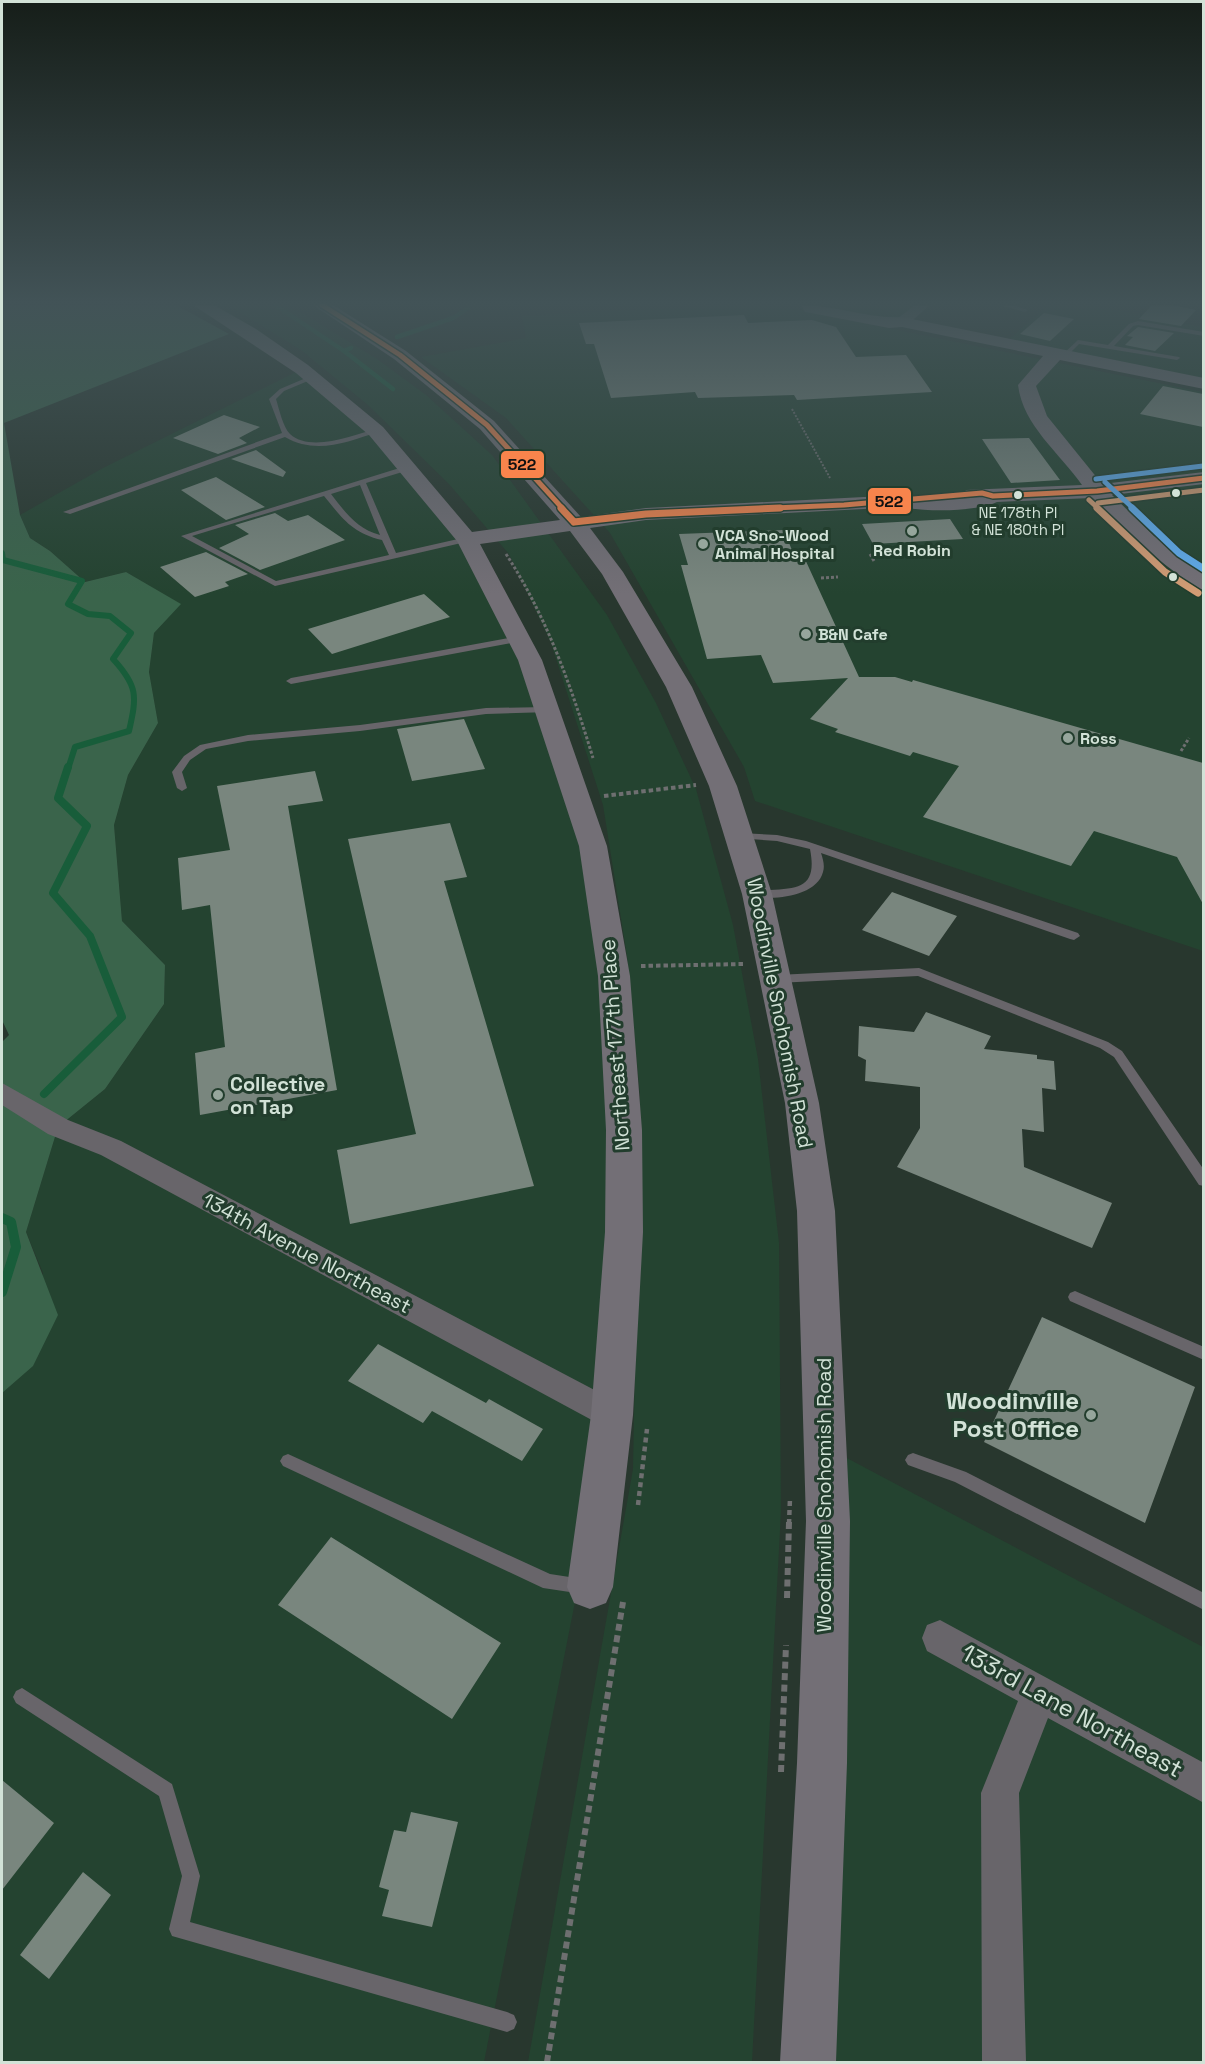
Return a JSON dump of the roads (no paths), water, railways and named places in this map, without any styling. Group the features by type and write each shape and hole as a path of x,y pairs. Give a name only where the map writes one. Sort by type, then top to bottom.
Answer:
{"street":[{"name":"Northeast 177th Place","path":"341,401 376,431 467,539 530,660 593,846 613,966 624,1130 620,1317 612,1415 590,1587"},
{"name":"Woodinville Snohomish Road","path":"458,401 487,425 574,522 612,572 679,687 723,786 758,894 755,967 802,1103 816,1211 825,1393 828,1521 822,1763 808,2062"},
{"path":"1028,401 1039,420 1097,491 1164,556 1203,583"},
{"path":"467,539 574,522 646,514 903,501 919,504 984,500 993,496 1097,491 1203,478"},
{"name":"134th Avenue Northeast","path":"2,1093 58,1126 146,1167 612,1415"},
{"name":"133rd Lane Northeast","path":"940,1638 1203,1784"},
{"path":"1004,2062 1000,1793 1039,1695"}],"lane":[{"path":"273,401 286,434 299,444 322,445 376,431"},
{"path":"67,512 286,434"},
{"path":"406,468 185,536 275,584 467,539"},
{"path":"362,481 393,556"},
{"path":"326,493 355,527 364,534 386,538"},
{"path":"291,681 519,639"},
{"path":"182,788 177,772 187,758 203,747 248,738 360,728 486,711 547,711"},
{"path":"740,836 777,838 815,848 1074,936"},
{"path":"758,894 798,891 814,880 819,871 815,848"},
{"path":"755,967 919,972 1104,1045 1118,1054 1203,1181"},
{"path":"1075,1297 1203,1354"},
{"path":"913,1460 960,1477 1203,1602"},
{"path":"288,1461 549,1582 590,1587"},
{"path":"22,1697 166,1790 191,1876 179,1929 507,2022"}],"waterway":[{"path":"2,553 3,560 82,581 68,604 88,614 110,616 131,633 113,659 127,677 133,692 134,700 129,731 75,747 68,769"},
{"path":"44,1094 122,1017 90,936 53,893 87,826 58,798 68,767"},
{"path":"2,1218 11,1222 16,1247 2,1292"}],"place":[{"name":"NE 178th Pl & NE 180th Pl","path":"1018,495"},
{"name":"Red Robin","path":"912,531"},
{"name":"VCA Sno-Wood Animal Hospital","path":"703,544"},
{"name":"B&N Cafe","path":"806,634"},
{"name":"Ross","path":"1068,738"},
{"name":"Collective on Tap","path":"218,1095"},
{"name":"Woodinville Post Office","path":"1091,1415"}]}
